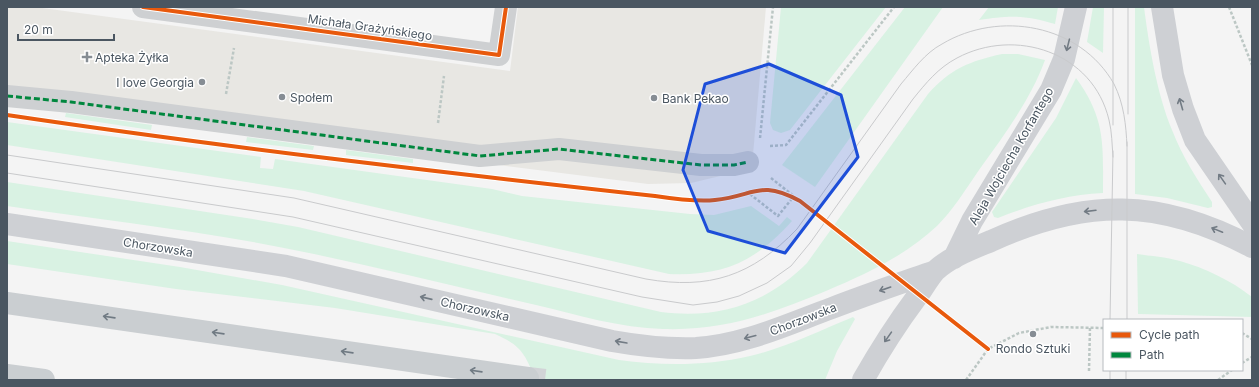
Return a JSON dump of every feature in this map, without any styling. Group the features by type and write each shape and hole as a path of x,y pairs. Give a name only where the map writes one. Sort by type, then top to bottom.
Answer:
{"main road":[{"name":"Aleja Wojciecha Korfantego","path":"954,258 972,221 1052,90 1064,59 1076,7"},
{"path":"1162,7 1173,75 1183,109 1195,140 1252,222"},
{"path":"863,380 885,340 935,272 954,258 1017,229 1044,219 1112,209 1160,213 1196,221 1228,234 1252,247"},
{"name":"Chorzowska","path":"7,224 286,266 612,341 653,348 698,348 734,342 773,331 832,308 935,272"},
{"path":"7,302 528,378"},
{"path":"7,375 44,380"}],"street":[{"name":"Michała Grażyńskiego","path":"143,7 499,55 506,7"},
{"path":"7,96 71,102 480,156 494,156 559,148 701,165 734,165 754,154"}],"path":[{"path":"772,7 754,154 786,146 894,7"},
{"path":"1229,7 1252,65"},
{"path":"222,122 238,20"},
{"path":"434,150 447,48"},
{"path":"768,176 800,201"},
{"path":"744,189 778,216 794,196"},
{"path":"966,380 988,349 1018,333 1051,327 1103,328"},
{"path":"1089,371 1090,327"},
{"path":"1243,334 1252,339"},
{"path":"1243,362 1252,357"},
{"path":"1218,380 1231,371"}],"highlighted area":[{"path":"769,64 841,95 858,157 785,253 708,231 683,170 705,84"}],"shaded area":[{"path":"7,7 35,7 510,71 518,7 766,7 752,166 737,172 691,183 648,184 7,103"}],"green space":[{"path":"781,7 886,7 790,130 781,133 773,130 770,123"},
{"path":"905,7 943,7 815,187 782,165"},
{"path":"989,7 1058,7 1055,24 1026,17 1000,17 979,20"},
{"path":"1093,7 1104,7 1103,53 1087,42"},
{"path":"1135,7 1144,7 1151,54 1158,86 1172,130 1195,176 1212,202 1212,207 1208,208 1167,198 1135,194"},
{"path":"1002,54 1018,54 1045,60 1032,90 1007,131 959,199 937,226 925,237 898,255 841,285 766,314 727,324 686,329 663,329 615,324 370,266 276,246 199,233 7,206 7,182 253,219 298,227 661,312 682,314 703,313 740,306 775,289 791,277 807,263 936,85 961,67"},
{"path":"1076,78 1086,93 1098,120 1102,146 1103,193 1063,198 1024,208 998,218 994,217 992,212 1056,118"},
{"path":"66,113 152,125 151,130 65,117"},
{"path":"7,122 261,157 260,168 273,169 275,159 492,189 522,196 690,214 714,215 751,206 779,226 787,217 792,221 765,247 737,264 706,272 669,274 304,191 7,145"},
{"path":"247,137 314,146 313,150 246,142"},
{"path":"346,150 413,159 413,163 346,155"},
{"path":"7,241 180,267 282,285 619,360 635,362 684,364 717,362 750,356 802,339 853,317 855,319 837,351 825,380 535,380 521,351 511,342 495,334 335,308 176,289 7,264"},
{"path":"1137,254 1180,261 1199,267 1227,280 1252,297 1252,317 1138,314"}],"tunnel":[{"path":"528,378 545,380"}],"tram line":[{"path":"1113,7 1113,125"},
{"path":"1128,7 1128,114"},
{"path":"7,155 294,198 646,279 669,282 690,282 728,276 763,258 780,245 797,229 901,84 930,52 964,33 988,27 1013,26 1037,29 1060,36 1081,48 1099,64 1114,84 1124,115 1127,146"},
{"path":"7,173 293,217 642,297 693,305 717,302 739,296 767,283 791,266 810,243 923,87 938,71 950,62 980,49 1003,45 1026,46 1049,52 1069,62 1087,77 1100,97 1109,120 1113,157"},
{"path":"1127,142 1127,319"},
{"path":"1110,319 1113,151"},
{"path":"1110,371 1110,380"},
{"path":"1126,371 1126,380"}],"marked path":[{"path":"7,96 71,102 480,156 559,149 701,165 734,165 748,162"}],"cycle path":[{"path":"143,7 499,55 506,7"},
{"path":"7,115 250,148 685,200 715,200 757,191 775,191 786,194 800,201 988,349"}],"place":[{"name":"Apteka Żyłka","path":"87,57"},
{"name":"I love Georgia","path":"202,82"},
{"name":"Społem","path":"282,97"},
{"name":"Bank Pekao","path":"654,98"},
{"name":"Rondo Sztuki","path":"1033,334"}]}
